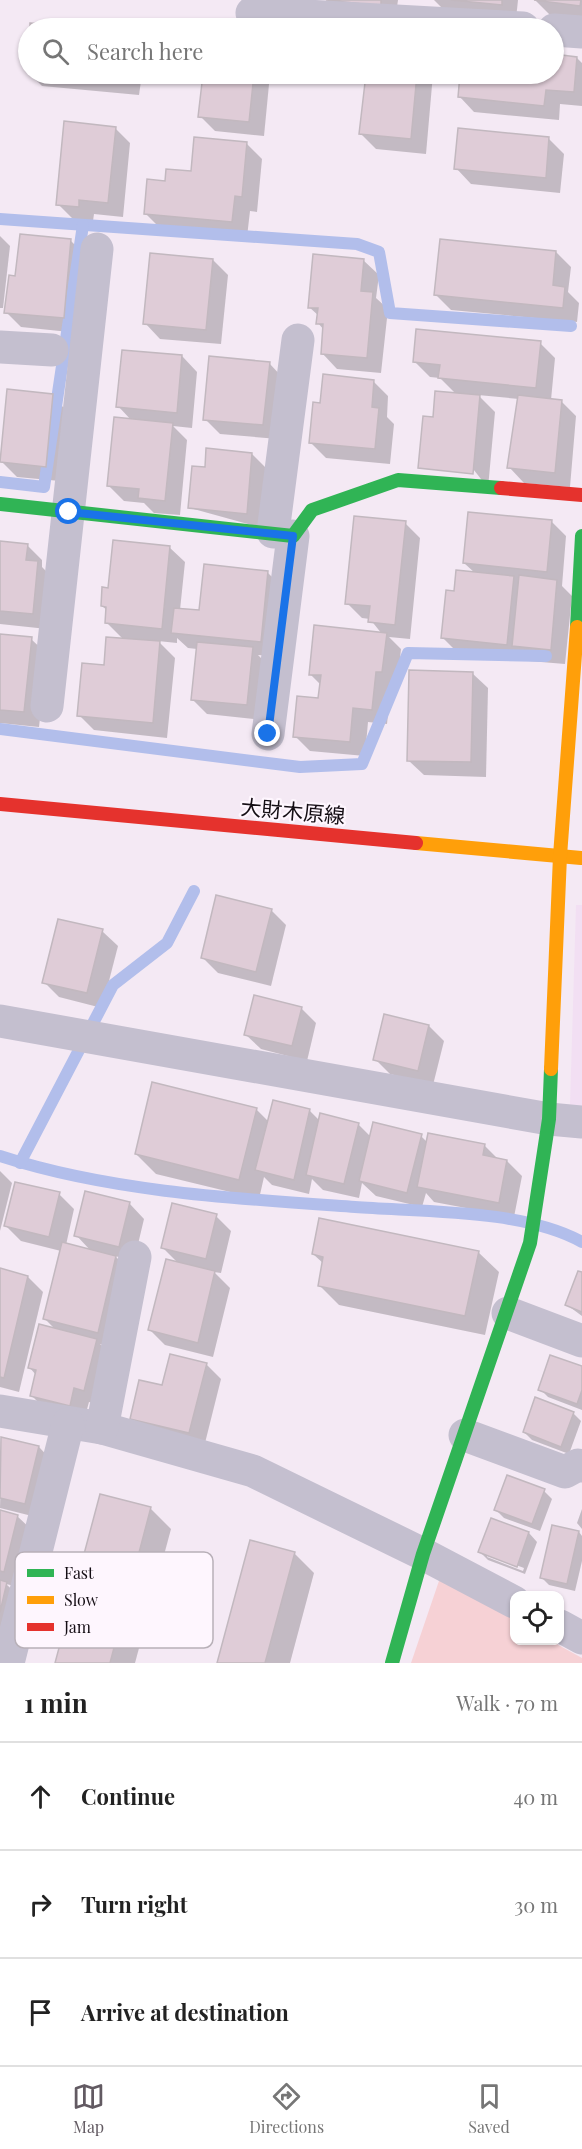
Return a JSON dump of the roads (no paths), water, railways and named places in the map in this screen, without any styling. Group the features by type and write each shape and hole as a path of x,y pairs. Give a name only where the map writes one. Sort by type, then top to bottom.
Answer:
{"street":[{"path":"252,13 342,18"},
{"path":"564,31 582,32"},
{"path":"47,706 97,249"},
{"path":"268,734 298,340"},
{"path":"0,347 52,350"},
{"path":"0,504 283,534 312,510 398,480 582,495"},
{"path":"392,1663 423,1554 508,1314 530,1244 537,1208 549,1119 560,856 577,713 582,536"},
{"name":"大財木原線","path":"0,804 582,858"},
{"path":"0,1021 549,1119 582,1122"},
{"path":"102,1428 135,1257"},
{"path":"508,1314 582,1341"},
{"path":"0,1411 102,1428 253,1471 423,1554 510,1600"},
{"path":"36,1552 68,1424"},
{"path":"465,1435 565,1472 582,1466"},
{"path":"564,1628 582,1638"},
{"path":"8,1663 15,1635"}],"waterway":[{"path":"0,219 357,244 379,252 390,313 571,326"},
{"path":"0,482 44,487 83,225"},
{"path":"0,729 300,767 362,764 408,653 546,656"},
{"path":"20,1163 113,985 167,943 194,891"},
{"path":"0,1156 86,1178 175,1192 502,1218 558,1231 582,1242"}]}
